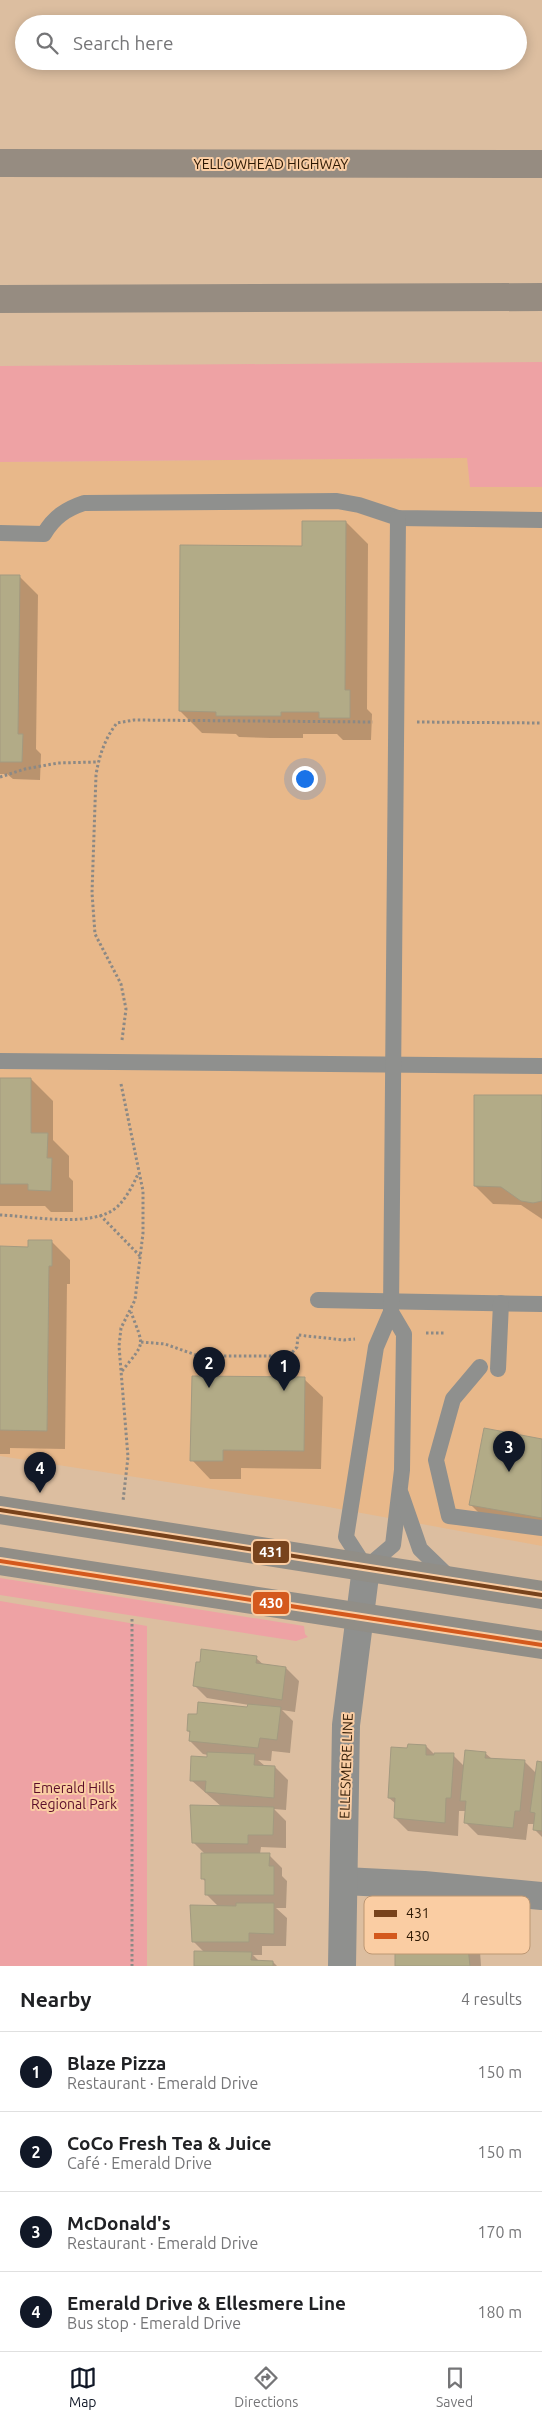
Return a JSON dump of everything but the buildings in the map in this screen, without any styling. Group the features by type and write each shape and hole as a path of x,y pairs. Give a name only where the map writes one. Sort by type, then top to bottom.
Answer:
{"highway":[{"name":"YELLOWHEAD HIGHWAY","path":"0,163 542,164"},
{"path":"0,299 542,297"}],"street":[{"path":"0,1510 542,1595"},
{"path":"0,1561 542,1645"},
{"name":"ELLESMERE LINE","path":"342,1966 346,1725 366,1568"},
{"path":"344,1881 542,1896"}],"lane":[{"path":"0,534 44,534 51,522 67,509 84,503 337,501 358,505 398,518 542,520"},
{"path":"392,1307 404,1334 400,1491 392,1545 366,1568 346,1537 359,1445 379,1336 392,1307 398,518"},
{"path":"0,1061 542,1066"},
{"path":"318,1300 392,1307 542,1304"},
{"path":"498,1369 501,1304"},
{"path":"480,1367 453,1399 436,1460 449,1516 542,1528"},
{"path":"400,1491 420,1549 454,1581"}],"path":[{"path":"247,716 247,721"},
{"path":"123,1501 128,1457 119,1346 121,1328 131,1312 135,1300 140,1256 143,1191 121,1087 121,1062 126,1009 121,984 95,934 92,892 98,762 103,746 117,723 124,720 542,723"},
{"path":"0,777 43,766 98,762"},
{"path":"0,1215 74,1219 100,1215 118,1207 130,1190 138,1173"},
{"path":"100,1215 140,1256"},
{"path":"122,1372 140,1348 141,1342 141,1335 131,1312"},
{"path":"404,1334 446,1333"},
{"path":"141,1342 165,1344 199,1356 289,1356 298,1347 298,1335 344,1340 379,1336"},
{"path":"132,1619 132,1966"}],"shaded area":[{"path":"467,458 542,460 542,1546 323,1506 0,1456 0,462"}],"green space":[{"path":"542,362 542,487 470,487 467,458 0,462 0,366"},
{"path":"0,1578 304,1626 305,1634 308,1637 296,1641 0,1595"},
{"name":"Emerald Hills Regional Park","path":"0,1601 147,1626 147,1966 0,1966"}],"transit line":[{"name":"431","path":"0,1510 542,1595"},
{"name":"430","path":"0,1561 542,1645"}],"place":[{"name":"CoCo Fresh Tea & Juice","path":"209,1388"},
{"name":"Blaze Pizza","path":"284,1391"},
{"name":"McDonald's","path":"509,1472"},
{"name":"Emerald Drive & Ellesmere Line","path":"40,1493"}]}
